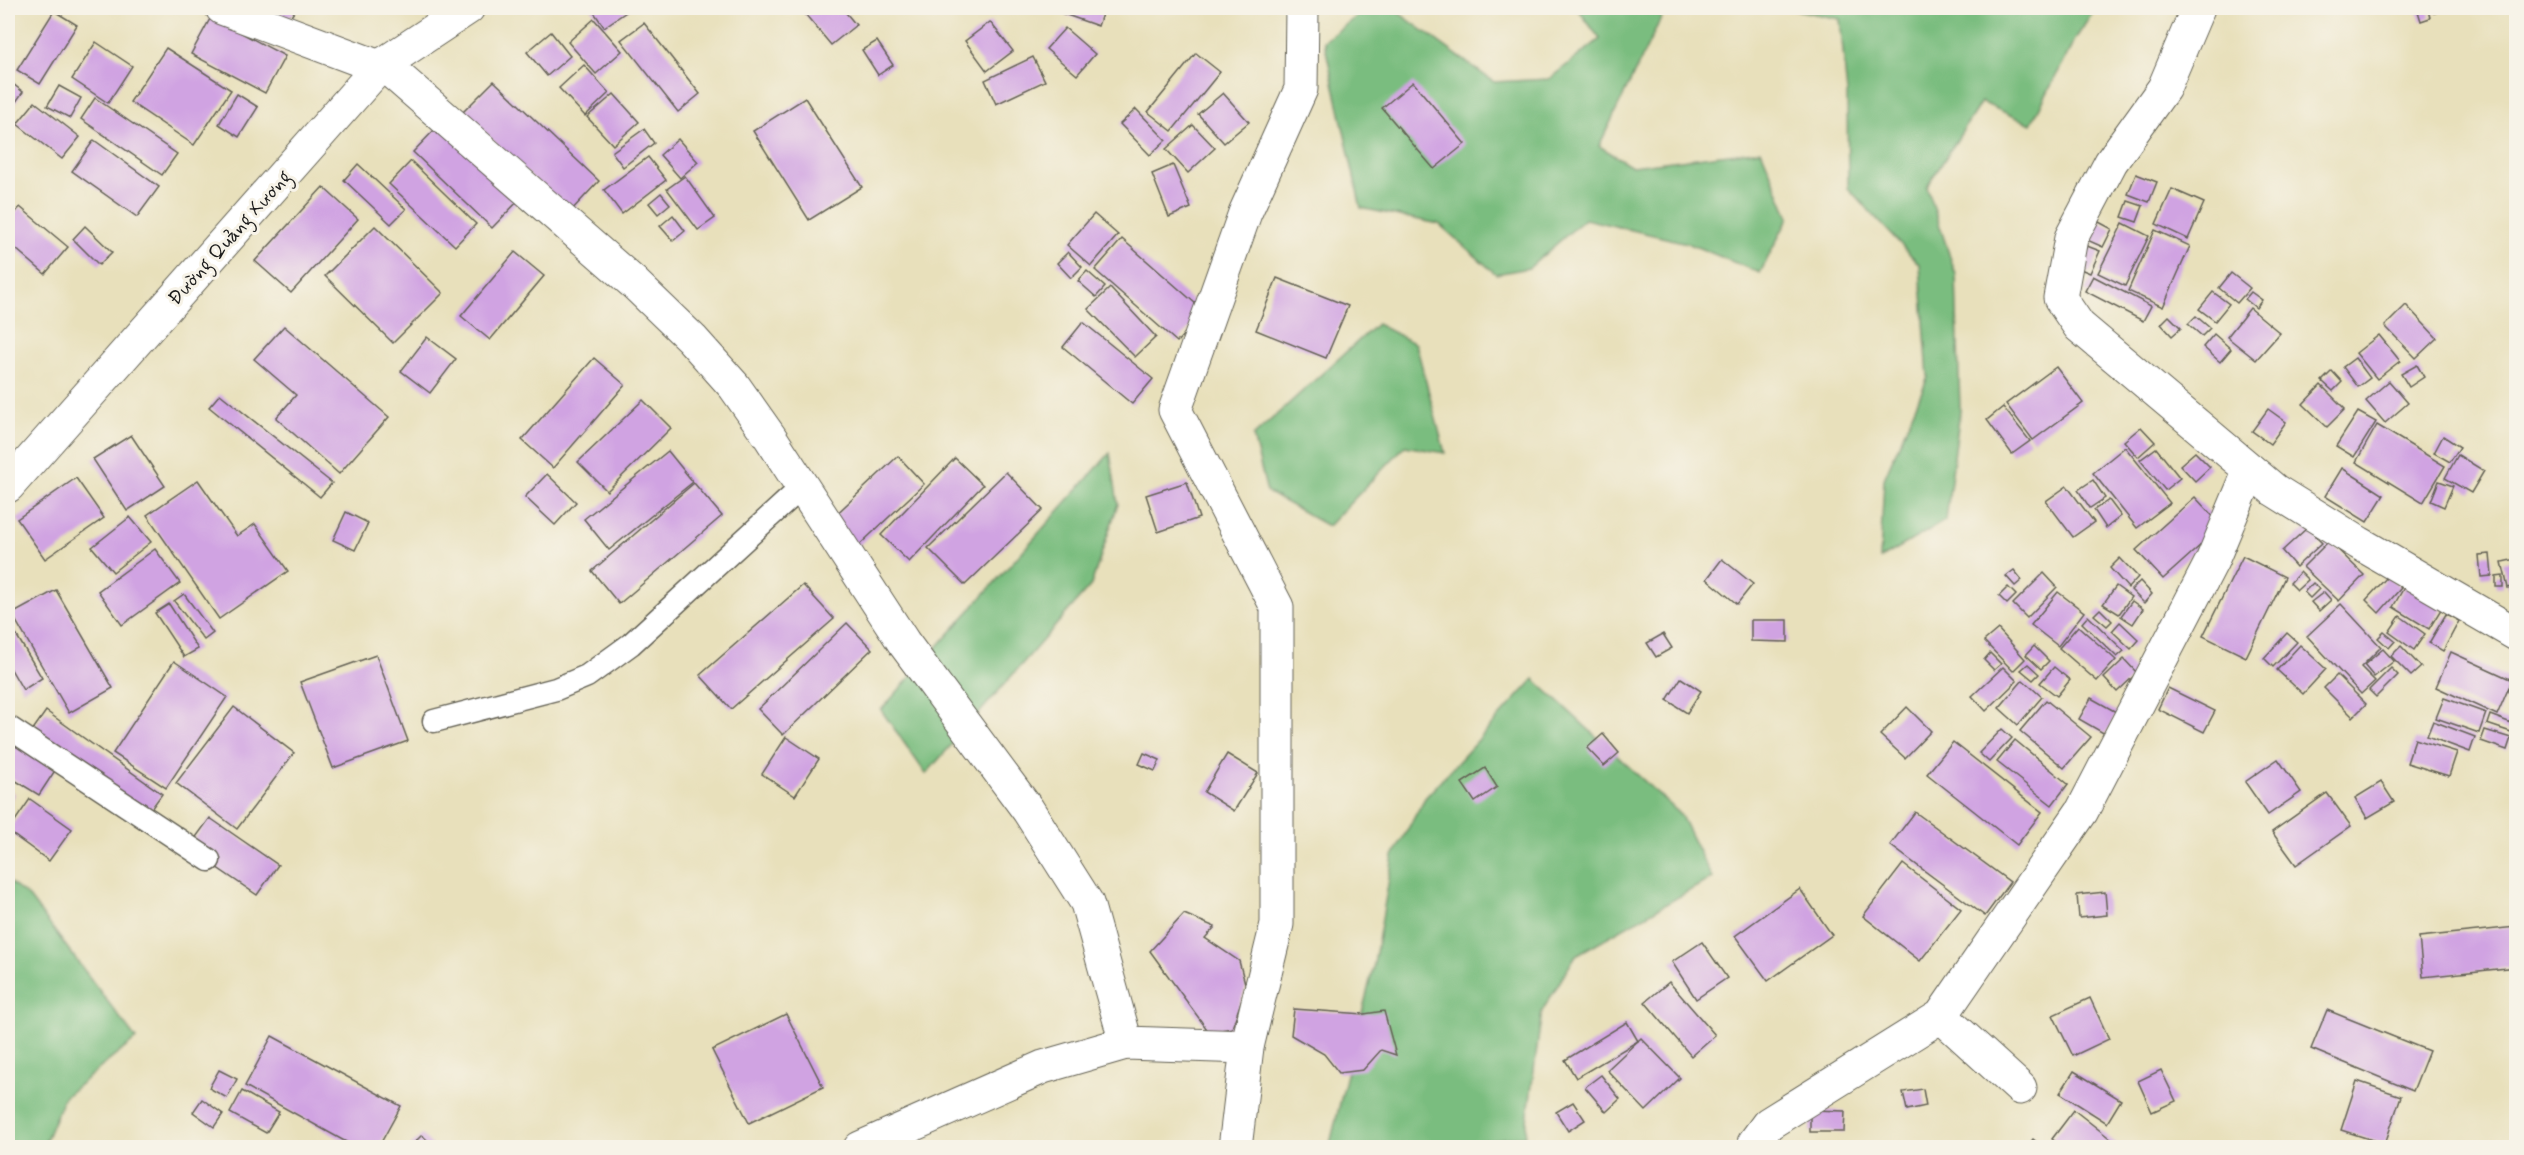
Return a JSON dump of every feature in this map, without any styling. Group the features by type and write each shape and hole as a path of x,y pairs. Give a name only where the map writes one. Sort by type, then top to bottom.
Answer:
{"street":[{"path":"222,8 381,66 634,283 692,339 734,386 904,643 1028,810 1087,903 1126,1043"},
{"name":"Đường Quảng Xương","path":"8,486 381,66 468,8"},
{"path":"1235,1148 1248,1047 1277,924 1277,606 1175,410 1245,213 1301,88 1302,8"},
{"path":"2198,8 2164,88 2111,162 2072,237 2061,298 2079,326 2274,490 2359,543 2517,634"},
{"path":"1756,1148 1754,1143 1768,1124 1941,1016 2082,812 2212,561 2250,470"},
{"path":"1941,1016 2020,1088"},
{"path":"860,1148 1043,1067 1126,1043 1248,1047"}],"lane":[{"path":"434,722 556,689 586,676 631,644 802,487"},
{"path":"8,727 209,860"}],"green space":[{"path":"1368,8 1392,8 1494,82 1549,79 1600,39 1577,8 1666,8 1599,146 1632,166 1761,150 1789,217 1760,273 1687,243 1585,219 1529,268 1496,274 1439,224 1361,208 1324,41"},
{"path":"1787,8 2096,8 2076,38 2031,124 1981,102 1927,187 1956,275 1960,410 1946,520 1880,559 1884,479 1928,377 1920,265 1848,188 1847,93 1840,19"},
{"path":"1377,324 1416,344 1445,453 1405,446 1328,526 1267,492 1253,436"},
{"path":"1110,453 1118,504 1091,585 926,774 881,710"},
{"path":"1534,679 1680,814 1712,878 1576,955 1542,1011 1525,1136 1442,1147 1329,1148 1374,964 1393,856 1425,798"},
{"path":"8,881 29,897 136,1039 64,1097 43,1147 8,1147"}],"building":[{"path":"271,8 297,8 289,19"},
{"path":"591,8 632,8 604,27"},
{"path":"800,8 842,8 856,25 831,45"},
{"path":"1063,8 1104,8 1098,26 1061,13"},
{"path":"1988,8 2004,8 2004,9 1988,11"},
{"path":"2417,8 2428,8 2430,18 2421,21"},
{"path":"2433,8 2453,8 2434,13"},
{"path":"54,11 77,25 40,84 17,70"},
{"path":"211,17 285,56 265,93 191,54"},
{"path":"594,19 622,51 596,74 568,42"},
{"path":"990,22 1013,51 987,71 965,41"},
{"path":"644,23 700,94 678,112 621,40"},
{"path":"1065,28 1095,54 1077,75 1046,49"},
{"path":"551,32 570,56 547,76 527,52"},
{"path":"877,41 893,65 878,75 862,50"},
{"path":"96,42 132,66 108,103 72,79"},
{"path":"166,48 231,90 194,145 130,102"},
{"path":"1196,53 1220,72 1172,131 1148,112"},
{"path":"1033,57 1045,81 996,104 985,80"},
{"path":"584,65 609,93 585,116 559,88"},
{"path":"8,80 23,92 8,113"},
{"path":"494,81 599,181 569,213 463,112"},
{"path":"1413,82 1465,144 1434,169 1382,108"},
{"path":"59,86 81,98 70,118 47,106"},
{"path":"1223,93 1249,122 1224,143 1198,114"},
{"path":"237,94 258,107 239,137 219,124"},
{"path":"614,94 639,122 613,145 587,117"},
{"path":"95,98 177,154 162,175 81,119"},
{"path":"805,98 862,187 809,220 753,131"},
{"path":"35,102 80,137 62,159 17,124"},
{"path":"1136,109 1166,140 1150,155 1120,124"},
{"path":"441,123 521,198 492,228 413,152"},
{"path":"1193,125 1215,148 1188,173 1166,149"},
{"path":"644,129 654,143 623,167 612,152"},
{"path":"678,139 698,162 680,178 660,155"},
{"path":"94,140 159,187 137,217 72,171"},
{"path":"648,157 666,180 622,214 604,190"},
{"path":"411,161 476,224 455,246 389,184"},
{"path":"358,164 406,209 391,224 344,180"},
{"path":"1173,165 1191,208 1169,217 1152,174"},
{"path":"2136,174 2157,182 2149,202 2128,194"},
{"path":"685,176 715,218 698,230 667,189"},
{"path":"323,187 358,219 291,293 255,261"},
{"path":"2172,189 2204,203 2188,239 2156,224"},
{"path":"661,193 670,204 658,214 649,203"},
{"path":"2128,201 2143,206 2137,222 2122,217"},
{"path":"20,207 68,247 45,274 8,242 8,222"},
{"path":"1094,214 1118,235 1091,266 1067,245"},
{"path":"673,215 685,231 673,241 660,226"},
{"path":"2097,221 2112,229 2103,247 2087,240"},
{"path":"2123,223 2149,236 2125,286 2098,273"},
{"path":"85,226 112,252 99,265 73,239"},
{"path":"375,226 443,293 393,343 325,276"},
{"path":"2155,230 2190,246 2163,307 2128,291"},
{"path":"1122,239 1204,311 1177,342 1095,270"},
{"path":"2087,246 2100,251 2090,273 2078,268"},
{"path":"515,252 544,276 490,340 461,316"},
{"path":"1068,252 1082,267 1071,278 1057,263"},
{"path":"1087,271 1105,287 1096,297 1078,281"},
{"path":"2231,273 2250,288 2237,303 2219,288"},
{"path":"2093,276 2151,306 2143,321 2085,291"},
{"path":"1277,278 1348,306 1326,358 1256,330"},
{"path":"1110,288 1156,337 1135,357 1088,309"},
{"path":"2213,292 2229,304 2215,321 2199,309"},
{"path":"2251,292 2262,300 2256,308 2245,299"},
{"path":"2406,305 2437,338 2416,358 2385,326"},
{"path":"2250,308 2280,333 2256,360 2227,337"},
{"path":"2169,316 2181,328 2172,336 2161,324"},
{"path":"2196,316 2210,328 2202,336 2188,324"},
{"path":"1083,322 1153,379 1132,404 1063,347"},
{"path":"284,326 389,417 339,474 276,418 296,395 254,359"},
{"path":"2214,334 2231,349 2220,362 2203,347"},
{"path":"2379,335 2400,361 2377,379 2356,353"},
{"path":"427,337 456,359 430,393 401,371"},
{"path":"594,358 625,385 553,468 522,440"},
{"path":"2355,358 2370,378 2358,387 2343,367"},
{"path":"2417,365 2424,377 2409,387 2401,374"},
{"path":"2056,367 2083,403 2033,440 2006,404"},
{"path":"2332,371 2342,382 2333,391 2322,381"},
{"path":"2389,381 2408,403 2385,423 2366,401"},
{"path":"2321,385 2345,409 2327,427 2303,404"},
{"path":"220,394 332,483 320,497 209,407"},
{"path":"643,400 671,428 607,491 578,462"},
{"path":"2003,407 2030,441 2012,454 1987,420"},
{"path":"2268,409 2286,422 2270,444 2252,431"},
{"path":"2358,412 2376,422 2354,457 2336,446"},
{"path":"2377,425 2445,466 2423,503 2356,462"},
{"path":"2141,427 2155,442 2138,457 2124,441"},
{"path":"131,435 165,486 127,511 93,459"},
{"path":"2443,436 2460,447 2450,462 2434,453"},
{"path":"2125,447 2170,503 2137,528 2093,473"},
{"path":"2156,448 2180,478 2165,490 2140,460"},
{"path":"668,451 693,482 609,550 584,519"},
{"path":"2195,452 2210,467 2195,481 2180,465"},
{"path":"2458,455 2484,471 2471,493 2445,478"},
{"path":"898,456 924,484 854,550 828,522"},
{"path":"955,458 983,485 909,562 881,535"},
{"path":"2342,468 2384,495 2367,522 2325,496"},
{"path":"1006,472 1043,510 965,585 928,548"},
{"path":"2512,473 2516,473 2516,490 2513,491"},
{"path":"547,474 576,502 555,525 525,497"},
{"path":"76,478 104,518 45,559 17,519"},
{"path":"198,480 237,536 255,524 288,571 219,619 147,515"},
{"path":"2093,480 2105,498 2090,508 2078,490"},
{"path":"2439,481 2453,486 2444,507 2431,501"},
{"path":"1187,482 1199,518 1158,532 1146,495"},
{"path":"694,483 722,516 619,604 592,571"},
{"path":"2067,486 2094,522 2073,537 2046,501"},
{"path":"2195,497 2222,526 2163,579 2136,550"},
{"path":"2109,500 2121,516 2106,528 2094,510"},
{"path":"346,512 368,523 355,550 333,540"},
{"path":"130,517 151,542 113,572 92,547"},
{"path":"2307,528 2322,543 2296,567 2282,551"},
{"path":"2329,541 2364,575 2339,601 2303,567"},
{"path":"155,549 180,583 122,625 98,591"},
{"path":"2490,554 2492,576 2481,577 2479,555"},
{"path":"2243,556 2285,577 2246,657 2203,636"},
{"path":"2120,558 2138,577 2128,588 2110,568"},
{"path":"1722,559 1753,584 1737,604 1707,579"},
{"path":"2516,559 2516,586 2508,588 2502,562"},
{"path":"2014,570 2022,580 2015,586 2006,576"},
{"path":"2300,572 2308,580 2297,590 2290,583"},
{"path":"2044,573 2057,587 2027,618 2013,604"},
{"path":"2388,576 2401,588 2379,613 2366,600"},
{"path":"2503,576 2503,587 2496,587 2496,577"},
{"path":"2140,581 2152,594 2144,603 2131,590"},
{"path":"2313,583 2319,589 2310,598 2304,592"},
{"path":"2406,584 2443,606 2429,629 2393,607"},
{"path":"803,585 834,619 731,709 700,675"},
{"path":"2116,586 2131,597 2119,614 2103,604"},
{"path":"2008,587 2016,595 2007,604 1999,596"},
{"path":"56,590 113,688 69,713 12,614"},
{"path":"2058,592 2084,612 2058,646 2031,625"},
{"path":"2324,592 2331,600 2319,611 2311,602"},
{"path":"184,594 213,633 204,640 174,601"},
{"path":"2132,601 2143,609 2133,624 2121,616"},
{"path":"169,604 198,649 184,657 155,613"},
{"path":"2341,604 2381,647 2361,667 2375,681 2361,694 2307,636"},
{"path":"2100,609 2112,621 2107,626 2094,615"},
{"path":"2446,614 2459,621 2443,651 2429,643"},
{"path":"2088,616 2124,651 2117,657 2082,623"},
{"path":"2400,616 2425,634 2414,650 2389,632"},
{"path":"1751,620 1788,620 1788,642 1751,641"},
{"path":"8,621 42,678 23,690 8,664"},
{"path":"2120,622 2139,640 2131,649 2112,631"},
{"path":"847,623 872,649 783,735 758,709"},
{"path":"2078,626 2116,660 2097,681 2059,648"},
{"path":"1998,629 2025,659 2013,671 1984,641"},
{"path":"2384,632 2395,641 2389,648 2378,638"},
{"path":"2287,633 2297,642 2273,667 2264,658"},
{"path":"1663,634 1672,648 1656,657 1647,643"},
{"path":"2300,645 2326,669 2303,694 2277,670"},
{"path":"2034,646 2049,661 2041,669 2026,655"},
{"path":"2401,646 2421,667 2411,676 2391,656"},
{"path":"2383,649 2394,661 2374,677 2364,665"},
{"path":"2451,652 2512,680 2497,715 2436,687"},
{"path":"1990,653 2001,664 1994,670 1984,660"},
{"path":"376,655 408,741 333,768 300,682"},
{"path":"2124,659 2137,673 2117,692 2104,678"},
{"path":"174,661 227,697 166,788 113,753"},
{"path":"2028,664 2039,674 2033,680 2021,670"},
{"path":"2003,667 2017,681 1986,711 1972,696"},
{"path":"2054,667 2070,680 2057,696 2040,683"},
{"path":"2391,668 2398,675 2376,697 2369,690"},
{"path":"2337,675 2366,704 2353,717 2324,688"},
{"path":"1681,678 1701,691 1687,713 1667,700"},
{"path":"2023,680 2042,697 2018,725 1999,708"},
{"path":"2168,688 2215,711 2204,732 2158,709"},
{"path":"2091,698 2118,713 2105,734 2079,719"},
{"path":"2444,698 2486,713 2479,733 2436,718"},
{"path":"2046,700 2091,737 2064,768 2020,731"},
{"path":"234,707 294,753 237,829 176,783"},
{"path":"1907,707 1931,731 1905,758 1880,735"},
{"path":"46,711 162,794 143,820 27,738"},
{"path":"2490,715 2514,724 2511,732 2487,724"},
{"path":"2433,721 2475,737 2470,752 2427,736"},
{"path":"2002,729 2012,738 1989,762 1979,753"},
{"path":"2485,730 2511,738 2507,750 2481,741"},
{"path":"1603,734 1619,753 1604,766 1587,748"},
{"path":"786,737 819,759 795,796 762,774"},
{"path":"2415,739 2457,752 2449,776 2407,763"},
{"path":"8,740 56,769 39,795 8,776"},
{"path":"2015,740 2068,784 2052,805 1997,762"},
{"path":"1953,742 2042,812 2017,845 1927,774"},
{"path":"1144,753 1160,760 1155,771 1139,764"},
{"path":"1227,754 1258,773 1234,811 1204,792"},
{"path":"2278,759 2301,792 2268,815 2245,782"},
{"path":"1485,768 1497,787 1475,802 1462,783"},
{"path":"2381,782 2394,802 2367,818 2355,798"},
{"path":"8,790 15,794 8,807"},
{"path":"2327,793 2351,826 2296,865 2272,832"},
{"path":"30,799 72,829 49,861 8,831"},
{"path":"1915,812 2010,882 1985,916 1890,845"},
{"path":"210,818 278,865 257,895 188,848"},
{"path":"1903,864 1961,909 1920,961 1863,916"},
{"path":"1800,889 1832,935 1768,981 1735,936"},
{"path":"2105,892 2107,915 2079,918 2077,895"},
{"path":"1184,914 1215,927 1205,938 1239,961 1246,987 1232,1028 1209,1032 1150,951"},
{"path":"2516,927 2516,967 2423,977 2419,937"},
{"path":"1702,942 1727,978 1696,999 1672,962"},
{"path":"1669,982 1715,1035 1691,1056 1645,1002"},
{"path":"2090,998 2109,1039 2073,1056 2053,1015"},
{"path":"1294,1009 1364,1014 1384,1011 1396,1055 1381,1050 1363,1070 1339,1073 1324,1054 1291,1035"},
{"path":"2327,1010 2429,1051 2413,1091 2311,1049"},
{"path":"786,1014 823,1087 749,1123 712,1050"},
{"path":"1627,1022 1638,1041 1576,1078 1565,1060"},
{"path":"272,1036 401,1106 378,1148 357,1148 245,1086"},
{"path":"1641,1038 1680,1078 1646,1111 1607,1070"},
{"path":"219,1070 237,1079 227,1098 209,1088"},
{"path":"2161,1070 2176,1101 2152,1112 2138,1081"},
{"path":"2074,1071 2121,1100 2107,1123 2060,1093"},
{"path":"1601,1075 1620,1099 1606,1112 1585,1087"},
{"path":"2357,1081 2401,1096 2385,1144 2341,1130"},
{"path":"1923,1089 1926,1106 1907,1110 1903,1092"},
{"path":"242,1091 279,1112 266,1133 230,1113"},
{"path":"202,1099 223,1114 214,1127 193,1112"},
{"path":"1573,1102 1585,1120 1568,1131 1556,1112"},
{"path":"1810,1110 1845,1111 1844,1132 1810,1132"},
{"path":"2074,1110 2122,1148 2063,1148 2052,1139"},
{"path":"422,1135 435,1148 409,1148"},
{"path":"2033,1139 2044,1148 2026,1148"}]}
